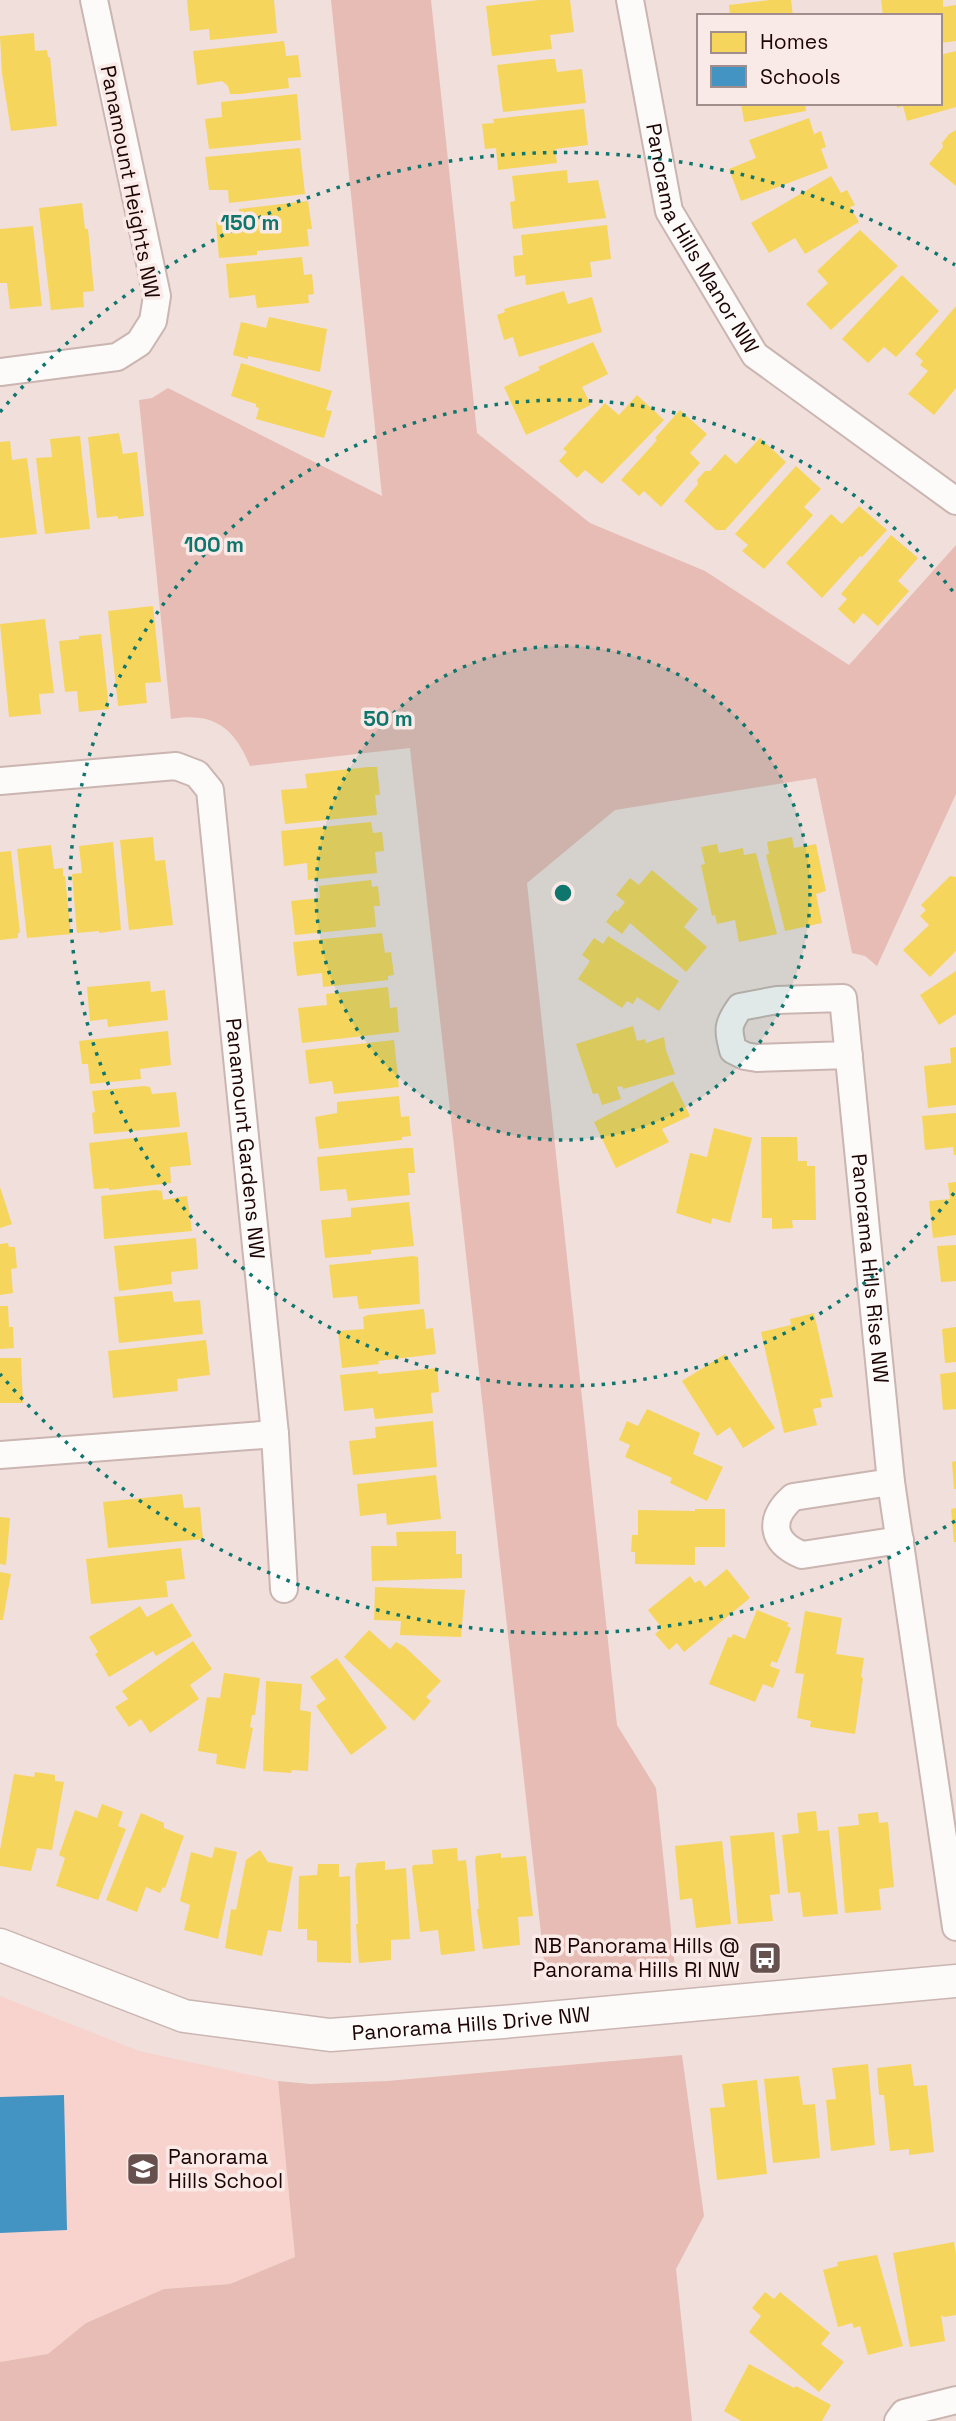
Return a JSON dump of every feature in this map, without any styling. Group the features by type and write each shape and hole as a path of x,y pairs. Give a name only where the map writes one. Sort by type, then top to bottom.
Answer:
{"street":[{"name":"Panamount Heights NW","path":"0,372 117,357 139,342 153,321 157,296 94,0"},
{"name":"Panorama Hills Manor NW","path":"629,0 669,211 755,355 956,501"},
{"name":"Panamount Gardens NW","path":"0,781 176,766 197,774 210,790 275,1434 284,1589"},
{"name":"Panorama Hills Rise NW","path":"849,1055 891,1482 956,1927"},
{"path":"0,1455 275,1434"},
{"path":"891,1482 793,1497 782,1507 776,1522 778,1538 789,1549 802,1555 900,1540"},
{"name":"Panorama Hills Drive NW","path":"0,1945 184,2016 330,2035 956,1981"},
{"path":"898,2421 904,2413 956,2400"}],"shaded area":[{"path":"331,0 431,0 477,433 590,523 705,571 849,665 956,545 956,794 877,966 865,956 852,953 816,778 615,810 527,883 617,1725 656,1788 675,1968 546,1979 410,748 250,766 237,741 220,725 199,718 171,719 139,400 152,398 168,388 382,496"},
{"name":"Panorama Hills School","path":"0,1996 139,2051 278,2081 295,2257 230,2284 164,2289 86,2323 49,2354 0,2362"},
{"path":"682,2055 704,2216 676,2269 692,2421 0,2421 0,2362 48,2354 86,2323 164,2289 230,2284 295,2257 278,2081 310,2084 387,2081"}],"building: Homes":[{"path":"187,0 274,0 277,33 210,40 209,29 190,31"},
{"path":"539,0 570,0 574,32 550,35 552,49 492,56 486,6"},
{"path":"791,0 793,14 730,14 729,5"},
{"path":"881,0 943,0 943,7 956,5 956,41 942,43 942,14 883,14"},
{"path":"34,33 35,51 47,50 50,57 57,126 11,131 2,73 0,36"},
{"path":"284,41 286,56 298,55 301,77 288,78 289,88 230,94 228,86 222,81 197,85 193,51"},
{"path":"956,51 956,107 907,121 903,106 897,108 896,105 942,105 942,54"},
{"path":"555,59 557,72 582,69 586,103 503,112 497,65"},
{"path":"297,94 301,140 209,149 205,119 222,117 221,102"},
{"path":"741,105 805,105 806,111 744,122"},
{"path":"584,109 588,145 555,149 557,163 498,170 496,148 485,149 482,124 494,123 493,119"},
{"path":"809,118 814,134 821,131 826,147 821,149 828,168 741,201 729,169 756,158 749,140"},
{"path":"956,130 956,186 929,164 943,147 942,143 949,134"},
{"path":"300,148 305,194 229,203 228,190 209,190 205,157"},
{"path":"567,170 568,183 598,180 606,218 513,229 510,202 515,201 512,176"},
{"path":"831,176 841,193 847,190 855,205 850,207 859,222 805,254 795,238 769,253 751,223"},
{"path":"308,201 312,229 307,229 309,246 219,258 216,222 240,219 239,209"},
{"path":"82,203 85,229 88,229 94,291 83,292 84,307 51,310 39,208"},
{"path":"607,225 611,259 590,262 592,277 526,285 525,275 515,277 513,256 523,255 521,235"},
{"path":"33,226 42,306 10,309 7,283 0,283 0,229"},
{"path":"860,230 898,266 831,330 806,304 828,283 817,271"},
{"path":"302,257 304,275 312,274 314,294 308,295 309,303 257,308 255,295 229,298 226,264"},
{"path":"902,275 939,311 896,357 884,347 868,363 842,339"},
{"path":"564,291 568,304 592,297 602,332 519,357 513,337 504,340 497,315 505,312 504,309"},
{"path":"956,306 956,388 934,415 908,394 928,371 920,365 923,361 915,354"},
{"path":"269,317 327,329 320,372 233,355 241,322 266,328"},
{"path":"593,342 608,374 582,387 591,405 526,435 504,387 540,370 538,367"},
{"path":"241,363 332,391 326,410 332,411 324,438 256,419 259,408 256,404 231,396"},
{"path":"637,395 664,420 602,484 585,470 577,478 559,461 567,452 563,449 605,403 619,415"},
{"path":"680,410 707,434 690,453 700,463 661,507 644,491 639,496 621,480"},
{"path":"119,433 123,454 137,452 144,516 97,518 88,437"},
{"path":"80,436 90,529 45,534 36,458 52,457 50,439"},
{"path":"760,438 786,462 725,530 716,530 684,501 698,484 697,480 705,471 710,471 725,454 736,464"},
{"path":"10,441 12,460 27,458 37,534 0,538 0,442"},
{"path":"796,466 821,489 804,507 813,515 764,569 742,551 748,545 735,534"},
{"path":"859,506 887,530 822,598 786,563 831,514 842,524"},
{"path":"891,535 918,558 898,581 909,591 878,626 863,613 854,624 838,609 847,599 841,594"},
{"path":"153,606 161,682 145,683 147,703 118,706 108,611"},
{"path":"45,619 54,693 39,694 41,714 9,717 0,624"},
{"path":"101,634 109,709 79,712 77,691 65,692 59,641"},
{"path":"377,767 380,795 375,795 377,815 285,824 281,790 307,788 305,774"},
{"path":"371,822 373,833 382,832 384,851 375,852 377,873 308,880 307,863 284,866 281,831"},
{"path":"153,837 155,861 165,860 173,925 129,930 120,840"},
{"path":"792,837 794,848 816,844 826,891 816,894 822,923 785,931 766,855 769,854 767,842"},
{"path":"113,842 121,930 77,933 72,874 82,873 79,846"},
{"path":"717,844 719,853 743,848 744,855 756,853 777,934 739,942 735,920 717,924 715,915 712,916 701,865 705,864 701,847"},
{"path":"51,845 54,869 63,868 65,876 71,934 27,938 17,849"},
{"path":"11,851 20,933 18,938 0,940 0,852"},
{"path":"652,870 698,909 684,927 707,947 686,972 630,923 622,934 606,922 625,902 616,895 630,878 639,885"},
{"path":"950,876 956,877 956,951 930,977 903,950 929,925 920,916 926,910 921,905"},
{"path":"371,880 372,887 378,886 380,906 374,906 376,927 295,935 291,901 320,898 319,886"},
{"path":"382,933 385,953 391,952 394,975 388,976 388,980 323,987 322,973 297,976 293,942"},
{"path":"608,936 679,981 659,1011 637,997 633,1004 627,1001 622,1008 578,979 590,961 582,955 594,938 603,944"},
{"path":"956,971 956,1014 939,1025 920,995"},
{"path":"150,981 151,992 165,990 168,1020 108,1027 107,1019 90,1021 87,987"},
{"path":"388,987 390,1008 397,1007 399,1032 302,1043 298,1008 327,1005 326,994"},
{"path":"633,1026 637,1041 645,1039 646,1043 664,1037 675,1074 623,1089 622,1086 617,1087 621,1099 602,1105 598,1093 593,1094 576,1044"},
{"path":"168,1031 171,1065 140,1069 141,1079 90,1084 88,1064 82,1064 79,1041"},
{"path":"394,1040 399,1087 334,1094 332,1081 309,1084 305,1050"},
{"path":"956,1047 956,1105 928,1108 924,1066 951,1063 950,1048"},
{"path":"673,1081 690,1116 662,1129 669,1142 616,1168 594,1122"},
{"path":"150,1087 152,1094 176,1092 180,1127 94,1134 92,1091"},
{"path":"399,1096 401,1117 409,1116 411,1136 402,1137 402,1140 319,1149 315,1117 337,1113 337,1102"},
{"path":"956,1113 956,1155 953,1147 925,1150 922,1116"},
{"path":"714,1128 752,1138 730,1223 712,1218 711,1224 676,1213 690,1153 707,1157"},
{"path":"187,1132 191,1165 170,1167 171,1183 109,1190 94,1189 89,1143"},
{"path":"761,1137 797,1137 798,1161 807,1161 807,1166 815,1166 816,1220 792,1220 793,1228 772,1229 772,1218 762,1218"},
{"path":"413,1148 415,1173 408,1173 410,1195 348,1201 346,1189 320,1191 317,1157"},
{"path":"956,1182 956,1235 933,1238 929,1201 950,1199 948,1183"},
{"path":"0,1187 12,1224 0,1228"},
{"path":"162,1191 163,1200 187,1196 192,1231 104,1239 101,1196"},
{"path":"409,1202 414,1246 371,1250 371,1254 325,1258 321,1220 351,1217 351,1208"},
{"path":"196,1238 198,1269 171,1272 172,1284 119,1291 114,1246"},
{"path":"8,1243 9,1247 15,1247 17,1268 11,1269 13,1293 0,1295 0,1244"},
{"path":"956,1245 956,1281 941,1282 937,1246"},
{"path":"418,1257 420,1304 359,1309 357,1296 333,1298 329,1265"},
{"path":"172,1291 174,1302 200,1300 203,1334 119,1343 114,1297"},
{"path":"0,1306 8,1306 14,1348 0,1349"},
{"path":"424,1309 426,1329 433,1328 436,1354 342,1368 338,1331 364,1329 363,1317 368,1315"},
{"path":"814,1313 833,1397 820,1399 822,1407 813,1409 817,1425 784,1433 761,1332 791,1325 790,1319"},
{"path":"956,1327 956,1362 945,1363 942,1329"},
{"path":"206,1340 210,1375 177,1379 178,1391 113,1398 108,1351"},
{"path":"725,1354 775,1428 743,1448 730,1427 717,1436 682,1381"},
{"path":"0,1358 21,1358 23,1403 0,1403"},
{"path":"437,1368 439,1392 431,1393 433,1413 375,1419 373,1408 344,1411 340,1375"},
{"path":"956,1372 956,1409 943,1410 940,1374"},
{"path":"647,1409 700,1433 693,1454 723,1467 707,1501 670,1483 672,1478 625,1457 630,1445 619,1440 627,1421 638,1426"},
{"path":"433,1421 437,1467 353,1475 349,1441 376,1438 375,1427"},
{"path":"956,1461 956,1489 954,1489 952,1462"},
{"path":"436,1475 441,1519 387,1525 386,1513 360,1516 357,1484"},
{"path":"182,1494 184,1508 200,1507 203,1539 108,1548 103,1502"},
{"path":"956,1508 956,1542 954,1542 951,1509"},
{"path":"725,1509 725,1547 695,1547 695,1565 635,1564 635,1552 631,1552 632,1535 638,1535 638,1510"},
{"path":"0,1517 10,1518 6,1565 0,1564"},
{"path":"456,1531 456,1554 462,1554 462,1578 372,1581 371,1546 397,1546 396,1532"},
{"path":"181,1548 185,1579 166,1581 168,1597 91,1604 86,1559"},
{"path":"727,1569 750,1598 684,1652 677,1643 669,1650 655,1634 662,1628 648,1610 690,1576 695,1583 700,1580 705,1587"},
{"path":"0,1572 11,1574 3,1620 0,1620"},
{"path":"375,1587 465,1590 461,1637 400,1635 401,1621 374,1620"},
{"path":"172,1603 192,1636 156,1656 153,1651 109,1677 95,1654 98,1652 89,1637 140,1606 147,1617"},
{"path":"757,1610 789,1623 787,1626 791,1628 777,1663 772,1661 770,1666 780,1670 773,1688 763,1684 755,1702 709,1684 728,1637 731,1638 733,1634 745,1639"},
{"path":"805,1611 842,1618 836,1654 864,1658 855,1734 810,1727 811,1721 797,1718 804,1674 795,1673"},
{"path":"369,1630 390,1649 396,1642 405,1647 441,1681 426,1697 431,1701 414,1721 344,1657"},
{"path":"193,1641 212,1669 190,1685 199,1699 150,1733 141,1719 129,1727 115,1707 128,1699 122,1691"},
{"path":"337,1658 387,1728 351,1755 316,1706 326,1699 310,1677"},
{"path":"224,1673 260,1678 245,1769 216,1764 217,1754 198,1751 207,1697 220,1698"},
{"path":"266,1681 302,1684 300,1710 311,1712 308,1771 263,1771"},
{"path":"35,1772 55,1775 55,1781 64,1782 52,1850 37,1848 31,1871 0,1866 0,1850 14,1774 34,1777"},
{"path":"102,1804 123,1812 118,1826 126,1829 98,1900 56,1886 65,1858 59,1855 75,1810 97,1818"},
{"path":"816,1811 818,1831 829,1830 838,1914 803,1917 800,1892 788,1893 782,1835 799,1833 797,1813"},
{"path":"878,1812 879,1823 888,1822 894,1887 879,1889 881,1910 845,1913 838,1827 859,1825 858,1814"},
{"path":"141,1813 164,1823 164,1828 184,1836 165,1888 163,1887 160,1893 146,1887 137,1912 106,1900"},
{"path":"774,1832 780,1894 770,1895 773,1921 738,1924 730,1836"},
{"path":"722,1841 731,1924 696,1928 692,1898 680,1900 675,1846"},
{"path":"215,1847 237,1852 218,1939 184,1930 190,1905 180,1901 191,1852 212,1858"},
{"path":"457,1848 458,1861 466,1860 475,1951 441,1955 438,1930 420,1932 412,1868 413,1865 433,1864 432,1850"},
{"path":"260,1850 268,1862 293,1867 281,1932 268,1930 262,1956 225,1948 231,1909 236,1910 246,1860"},
{"path":"501,1853 501,1858 526,1856 533,1916 518,1917 520,1945 483,1949 477,1909 475,1861 476,1856"},
{"path":"385,1861 385,1870 406,1868 410,1939 391,1940 391,1960 359,1963 356,1924 357,1863"},
{"path":"318,1864 339,1864 339,1877 350,1876 351,1963 317,1962 317,1941 307,1940 307,1929 298,1929 299,1876 317,1875"},
{"path":"868,2064 875,2145 831,2151 826,2100 836,2099 832,2068"},
{"path":"911,2064 914,2086 927,2085 934,2152 909,2155 909,2149 890,2151 884,2095 879,2095 877,2068"},
{"path":"799,2076 803,2105 815,2104 820,2158 773,2163 764,2079"},
{"path":"757,2080 767,2174 717,2180 710,2108 725,2107 722,2084"},
{"path":"954,2242 956,2315 941,2315 945,2341 910,2347 893,2253"},
{"path":"877,2255 903,2346 868,2355 860,2326 854,2328 852,2323 838,2327 823,2270 838,2266 837,2262"},
{"path":"765,2292 774,2299 780,2292 830,2333 821,2344 844,2362 819,2392 749,2332 761,2316 752,2308"},
{"path":"749,2364 831,2405 822,2421 741,2421 724,2411"}],"building: Schools":[{"path":"64,2095 67,2230 0,2233 0,2097"}],"place":[{"name":"NB Panorama Hills @ Panorama Hills RI NW","path":"765,1958"},
{"name":"Panorama Hills School","path":"143,2169"}]}
